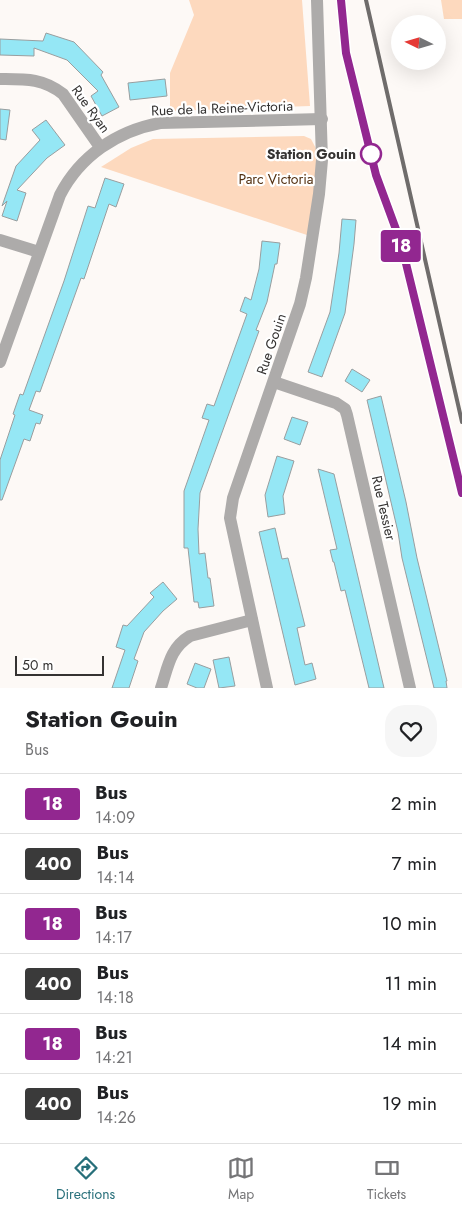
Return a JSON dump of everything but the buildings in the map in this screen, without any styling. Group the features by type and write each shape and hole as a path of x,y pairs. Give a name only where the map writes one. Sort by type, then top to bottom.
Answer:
{"street":[{"name":"Rue Gouin","path":"267,688 231,527 230,508 300,304 306,278 319,194 322,160 317,0"},
{"name":"Rue Ryan","path":"0,79 33,80 56,88 63,94 100,147"},
{"name":"Rue de la Reine-Victoria","path":"0,362 60,195 67,181 84,161 100,147 135,129 160,123 322,119"},
{"path":"0,240 39,252"},
{"name":"Rue Tessier","path":"274,382 336,403 344,409 347,415 410,688"},
{"path":"161,688 173,652 182,640 190,636 252,620"}],"green space":[{"path":"189,0 302,0 310,106 170,111 170,73 194,15"},
{"path":"441,0 462,0 462,19 446,19 446,15 443,15"},
{"name":"Parc Victoria","path":"304,136 311,139 322,160 313,237 101,167 131,148 153,139"}],"railway":[{"path":"366,0 462,422"}],"bus line":[{"name":"18","path":"341,0 346,53 376,175 401,243 462,493"}],"place":[{"name":"Station Gouin","path":"371,154"}]}
